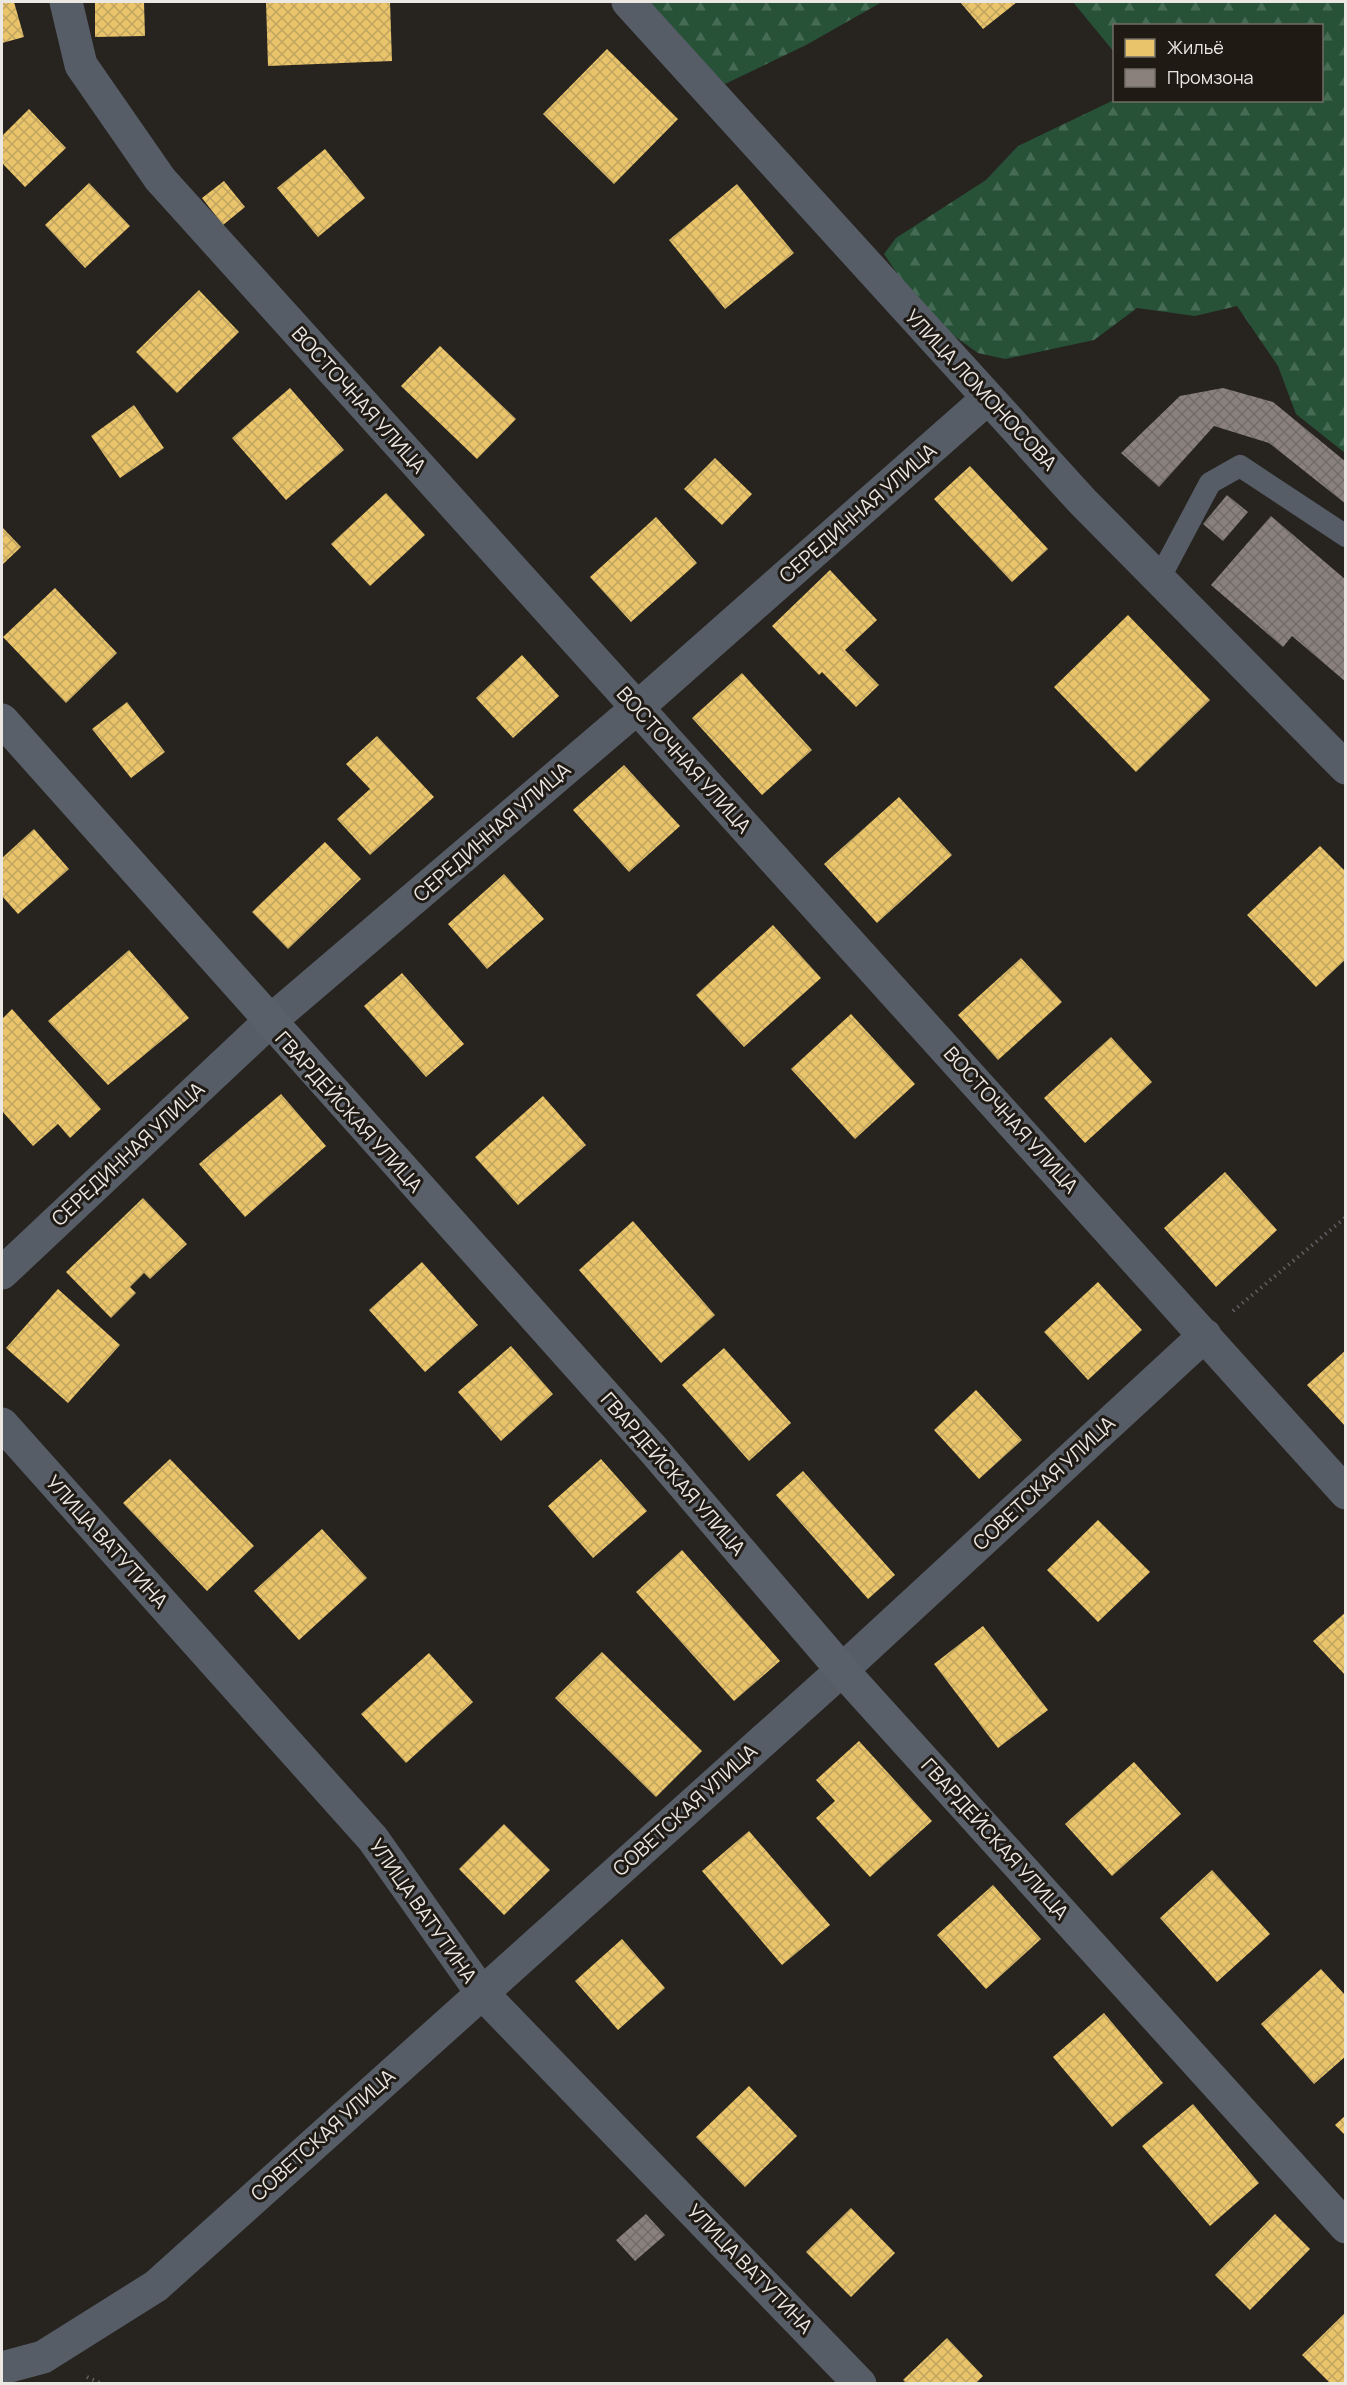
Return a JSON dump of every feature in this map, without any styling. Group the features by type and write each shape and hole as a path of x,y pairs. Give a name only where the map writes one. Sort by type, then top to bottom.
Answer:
{"street":[{"name":"ВОСТОЧНАЯ УЛИЦА","path":"66,2 81,64 160,180 1346,1493"},
{"name":"УЛИЦА ЛОМОНОСОВА","path":"628,2 1083,502 1346,768"},
{"name":"СЕРЕДИННАЯ УЛИЦА","path":"2,1273 269,1022 637,708 988,398"},
{"name":"ГВАРДЕЙСКАЯ УЛИЦА","path":"2,720 269,1022 652,1448 842,1670 1346,2227"},
{"name":"СОВЕТСКАЯ УЛИЦА","path":"2,2367 43,2357 156,2286 842,1670 1205,1335"},
{"name":"УЛИЦА ВАТУТИНА","path":"2,1424 373,1839 481,1992 860,2384"}],"lane":[{"path":"1159,579 1210,483 1240,465 1346,536"}],"path":[{"path":"1205,1335 1346,1217"}],"green space":[{"path":"648,2 882,2 806,45 725,84"},
{"path":"1073,2 1345,2 1345,453 1296,414 1278,366 1237,306 1195,316 1137,308 1094,340 1005,359 978,353 926,316 884,254 896,238 986,180 1018,146 1113,100 1323,102 1323,24 1113,24 1113,51"}],"building: Жильё":[{"path":"2,2 14,2 24,37 2,43"},
{"path":"95,2 144,2 145,36 95,37"},
{"path":"266,2 390,2 392,61 268,66"},
{"path":"960,2 1017,2 983,29"},
{"path":"607,49 678,119 614,184 543,114"},
{"path":"29,109 66,148 25,187 2,163 2,136"},
{"path":"325,149 365,198 318,237 277,188"},
{"path":"224,181 245,207 223,225 202,198"},
{"path":"89,183 130,226 85,268 45,225"},
{"path":"737,184 794,253 725,309 669,240"},
{"path":"199,290 239,332 177,393 136,352"},
{"path":"440,346 516,419 477,459 401,386"},
{"path":"290,388 344,450 286,500 232,438"},
{"path":"134,405 164,448 120,478 91,436"},
{"path":"715,458 752,494 722,525 684,489"},
{"path":"970,466 1048,549 1012,582 934,499"},
{"path":"386,493 425,535 370,586 331,544"},
{"path":"656,517 697,563 631,622 590,577"},
{"path":"2,527 21,547 2,565"},
{"path":"830,570 877,620 845,650 879,685 856,707 822,672 819,675 772,626"},
{"path":"55,588 117,653 66,703 3,637"},
{"path":"1128,615 1210,700 1136,772 1054,687"},
{"path":"522,655 559,696 513,738 476,698"},
{"path":"742,673 812,750 762,795 692,718"},
{"path":"127,702 165,752 131,778 92,729"},
{"path":"377,736 434,797 370,855 337,819 370,789 346,764"},
{"path":"624,765 680,826 629,872 573,810"},
{"path":"899,797 952,855 877,923 824,864"},
{"path":"34,829 69,869 18,914 2,896 2,858"},
{"path":"325,842 361,879 288,949 252,912"},
{"path":"1320,846 1346,872 1346,959 1316,987 1247,915"},
{"path":"504,874 544,919 487,969 448,924"},
{"path":"773,925 821,978 744,1047 696,995"},
{"path":"129,950 189,1018 108,1085 48,1021"},
{"path":"1021,958 1062,1002 998,1060 958,1015"},
{"path":"402,973 464,1044 426,1077 364,1006"},
{"path":"12,1009 101,1109 70,1138 58,1124 33,1146 2,1111 2,1019"},
{"path":"851,1014 915,1084 855,1139 791,1069"},
{"path":"1111,1037 1152,1082 1085,1143 1044,1098"},
{"path":"281,1094 326,1146 245,1217 199,1164"},
{"path":"543,1096 586,1145 518,1205 475,1157"},
{"path":"1225,1172 1277,1230 1216,1287 1164,1228"},
{"path":"143,1198 187,1244 150,1279 144,1273 130,1287 136,1293 111,1318 66,1272"},
{"path":"633,1221 715,1315 661,1363 579,1270"},
{"path":"422,1262 478,1325 425,1372 369,1310"},
{"path":"1098,1282 1142,1330 1088,1380 1044,1332"},
{"path":"58,1289 120,1345 68,1403 6,1348"},
{"path":"511,1346 553,1394 501,1441 458,1392"},
{"path":"724,1348 791,1423 749,1461 682,1385"},
{"path":"1346,1350 1346,1427 1307,1385"},
{"path":"976,1390 1022,1440 979,1479 934,1430"},
{"path":"170,1459 254,1546 207,1591 123,1503"},
{"path":"601,1459 647,1511 593,1558 548,1506"},
{"path":"803,1471 895,1575 868,1599 776,1495"},
{"path":"1098,1520 1150,1572 1098,1622 1047,1570"},
{"path":"322,1529 367,1578 299,1640 254,1591"},
{"path":"682,1550 780,1661 734,1701 636,1592"},
{"path":"1346,1612 1346,1676 1313,1641"},
{"path":"983,1626 1048,1710 998,1748 934,1664"},
{"path":"602,1652 702,1751 656,1797 555,1698"},
{"path":"429,1653 473,1702 406,1763 361,1714"},
{"path":"859,1741 932,1821 870,1877 816,1818 835,1801 816,1780"},
{"path":"1134,1762 1181,1814 1112,1876 1065,1824"},
{"path":"504,1824 550,1870 504,1915 459,1869"},
{"path":"749,1831 830,1925 782,1965 702,1871"},
{"path":"1212,1870 1270,1934 1217,1982 1160,1918"},
{"path":"993,1885 1041,1939 986,1989 937,1935"},
{"path":"622,1939 665,1988 618,2030 575,1981"},
{"path":"1321,1969 1346,1996 1346,2056 1314,2084 1261,2024"},
{"path":"1104,2013 1163,2083 1112,2127 1053,2057"},
{"path":"749,2086 797,2136 745,2187 696,2137"},
{"path":"1193,2104 1259,2183 1210,2226 1142,2146"},
{"path":"1346,2115 1346,2136 1335,2125"},
{"path":"851,2208 895,2253 851,2297 806,2252"},
{"path":"1275,2214 1310,2249 1250,2310 1215,2275"},
{"path":"1346,2312 1346,2384 1331,2384 1302,2355"},
{"path":"947,2338 983,2376 975,2384 907,2384 903,2380"}],"building: Промзона":[{"path":"1223,388 1273,402 1346,462 1346,504 1269,443 1214,426 1159,487 1121,453 1180,396"},
{"path":"1227,495 1248,512 1223,541 1203,524"},
{"path":"1271,516 1346,580 1346,682 1292,636 1283,647 1211,585"},
{"path":"646,2214 665,2235 635,2261 616,2240"}]}
